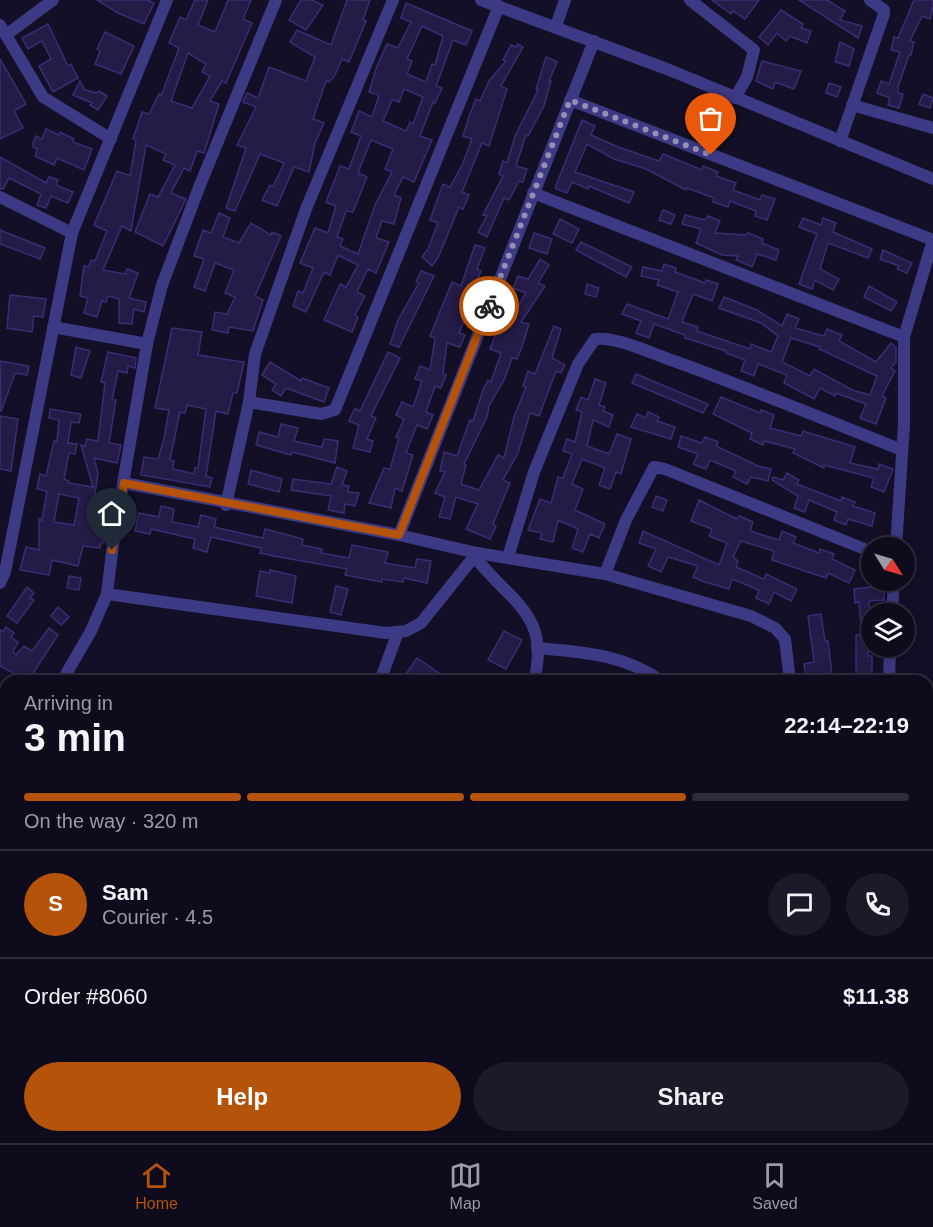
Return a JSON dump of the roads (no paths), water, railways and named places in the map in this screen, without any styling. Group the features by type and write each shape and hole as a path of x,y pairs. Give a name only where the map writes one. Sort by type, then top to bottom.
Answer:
{"street":[{"path":"53,0 3,30 43,97 111,139"},
{"path":"0,583 5,572 72,233 167,0"},
{"path":"65,675 91,631 107,594 114,536 147,344 162,285 276,0"},
{"path":"226,505 249,402 255,354 306,209 393,0"},
{"path":"481,0 556,26 933,178"},
{"path":"556,26 565,0"},
{"path":"690,0 754,50 747,77 735,98"},
{"path":"840,141 884,14 884,10 870,0"},
{"path":"249,402 321,414 335,410 499,6"},
{"path":"399,535 594,41"},
{"path":"570,100 933,240 904,337 902,450 897,537"},
{"path":"852,105 933,128"},
{"path":"534,193 904,337"},
{"path":"0,197 72,233"},
{"path":"53,327 147,344"},
{"path":"508,557 534,472 578,364 595,339 602,338 659,356 902,450"},
{"path":"606,574 626,520 654,467 665,469 861,548"},
{"path":"124,483 226,505 399,535 475,554 508,557 606,574 751,616 775,628 785,639 789,675"},
{"path":"107,594 172,601 285,620 386,633 398,632 406,631 425,620 475,554"},
{"path":"475,554 530,617 538,637 535,675"},
{"path":"382,675 398,632"},
{"path":"537,648 608,656 643,668 653,675"},
{"path":"889,675 890,657"}]}
